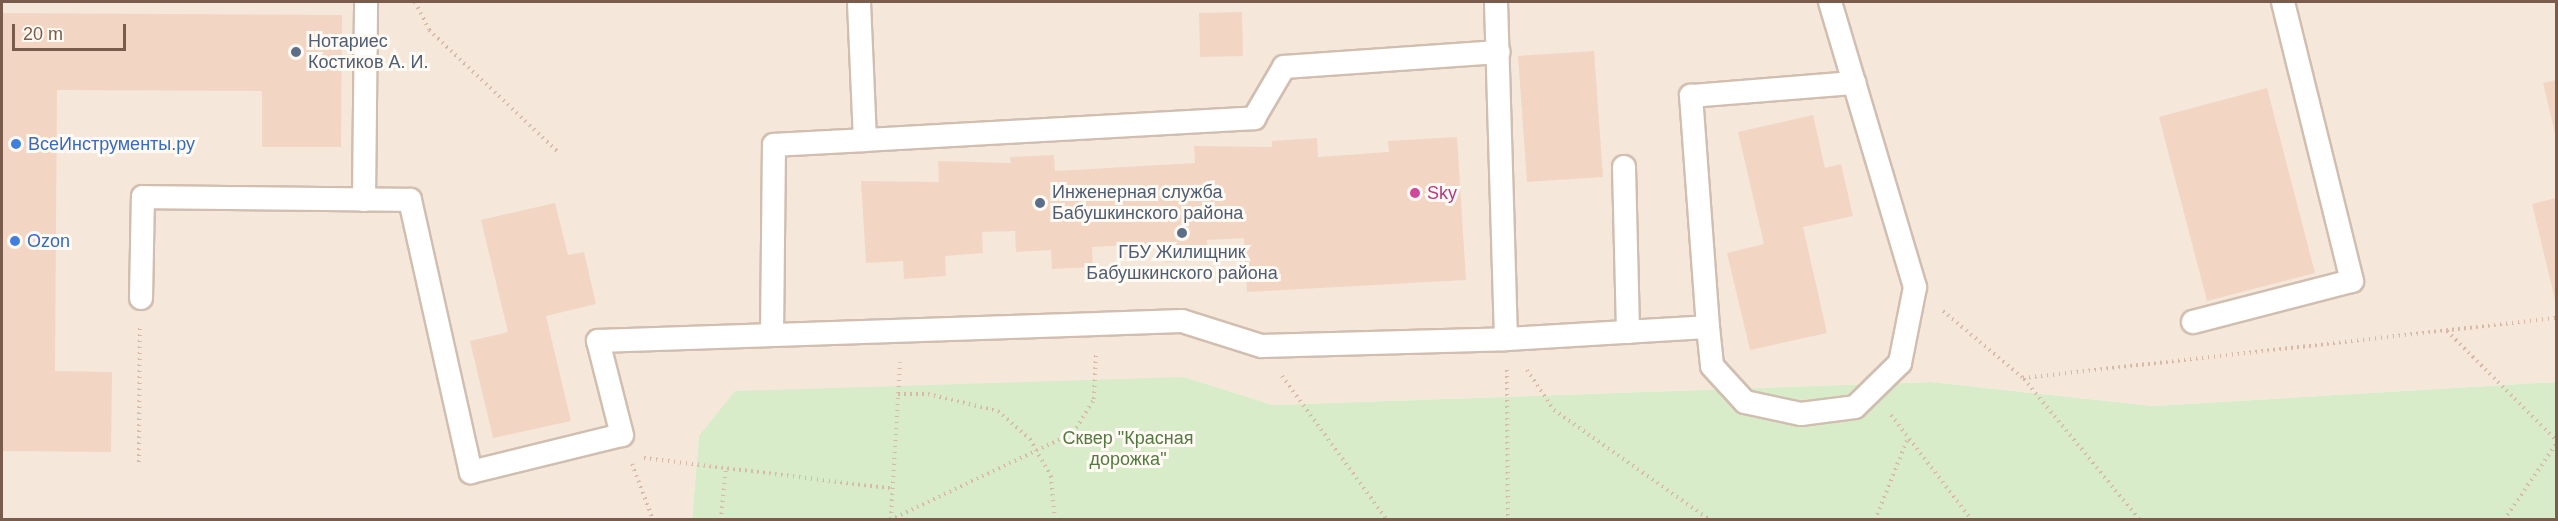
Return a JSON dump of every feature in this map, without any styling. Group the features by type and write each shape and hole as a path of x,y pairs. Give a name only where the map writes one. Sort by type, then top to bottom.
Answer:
{"lane":[{"path":"364,200 366,2"},
{"path":"859,2 865,140"},
{"path":"1496,2 1506,339"},
{"path":"1830,2 1915,287 1900,363 1855,407 1801,414 1745,402 1713,366 1708,327 1691,96 1854,83"},
{"path":"2193,322 2352,281 2283,2"},
{"path":"772,335 774,145 1254,118 1284,67 1498,52"},
{"path":"1624,167 1628,332"},
{"path":"141,298 143,197 410,200 471,472 622,435 598,341 1182,321 1261,346 1506,339 1708,327"}],"path":[{"path":"415,2 429,30 557,151"},
{"path":"139,462 141,298"},
{"path":"902,331 890,488 890,519 1073,433 1094,399 1098,324"},
{"path":"2447,331 2556,440"},
{"path":"1506,339 1508,519"},
{"path":"1506,339 1554,410 1710,519"},
{"path":"1261,346 1387,519"},
{"path":"2023,378 2140,519"},
{"path":"1872,391 1972,519"},
{"path":"897,394 928,394 998,411 1036,450 1052,476 1054,519"},
{"path":"1875,519 1908,438"},
{"path":"2505,519 2556,444"},
{"path":"653,519 629,456 890,488"},
{"path":"721,519 721,473 726,468"}],"shaded area":[{"path":"2,2 2556,2 2556,382 2153,406 1931,382 1273,405 1184,377 699,436 692,519 2,519"}],"green space":[{"name":"Сквер \"Красная дорожка\"","path":"1184,377 1273,405 1931,382 2153,406 2556,382 2556,519 692,520 699,436 735,391"}],"building":[{"path":"1242,12 1243,56 1200,57 1199,13"},
{"path":"2,13 342,15 341,147 262,147 262,91 57,90 55,371 112,372 111,452 2,451"},
{"path":"1594,51 1603,177 1527,182 1518,56"},
{"path":"2556,80 2556,137 2543,83"},
{"path":"2267,88 2315,273 2207,301 2159,117"},
{"path":"1813,115 1825,168 1841,164 1853,216 1803,227 1827,333 1750,350 1727,253 1764,244 1738,132"},
{"path":"1457,137 1466,280 1247,292 1244,238 1207,240 1208,259 1165,262 1163,243 1092,247 1093,267 1052,269 1051,250 1016,252 1015,231 982,232 983,253 945,256 946,276 904,279 903,261 866,263 861,181 939,182 938,161 1011,163 1010,157 1054,155 1055,171 1195,163 1194,146 1272,147 1272,141 1317,138 1318,157 1389,152 1388,141"},
{"path":"2556,198 2556,304 2532,204"},
{"path":"555,203 568,255 584,252 596,304 546,316 571,421 493,438 470,341 508,332 481,220"}],"place":[{"name":"Нотариec Костиков А. И.","path":"296,52"},
{"name":"ВсеИнструменты.ру","path":"16,144"},
{"name":"Sky","path":"1415,193"},
{"name":"Инженерная служба Бабушкинского района","path":"1040,203"},
{"name":"ГБУ Жилищник Бабушкинского района","path":"1182,233"},
{"name":"Ozon","path":"15,241"}]}
